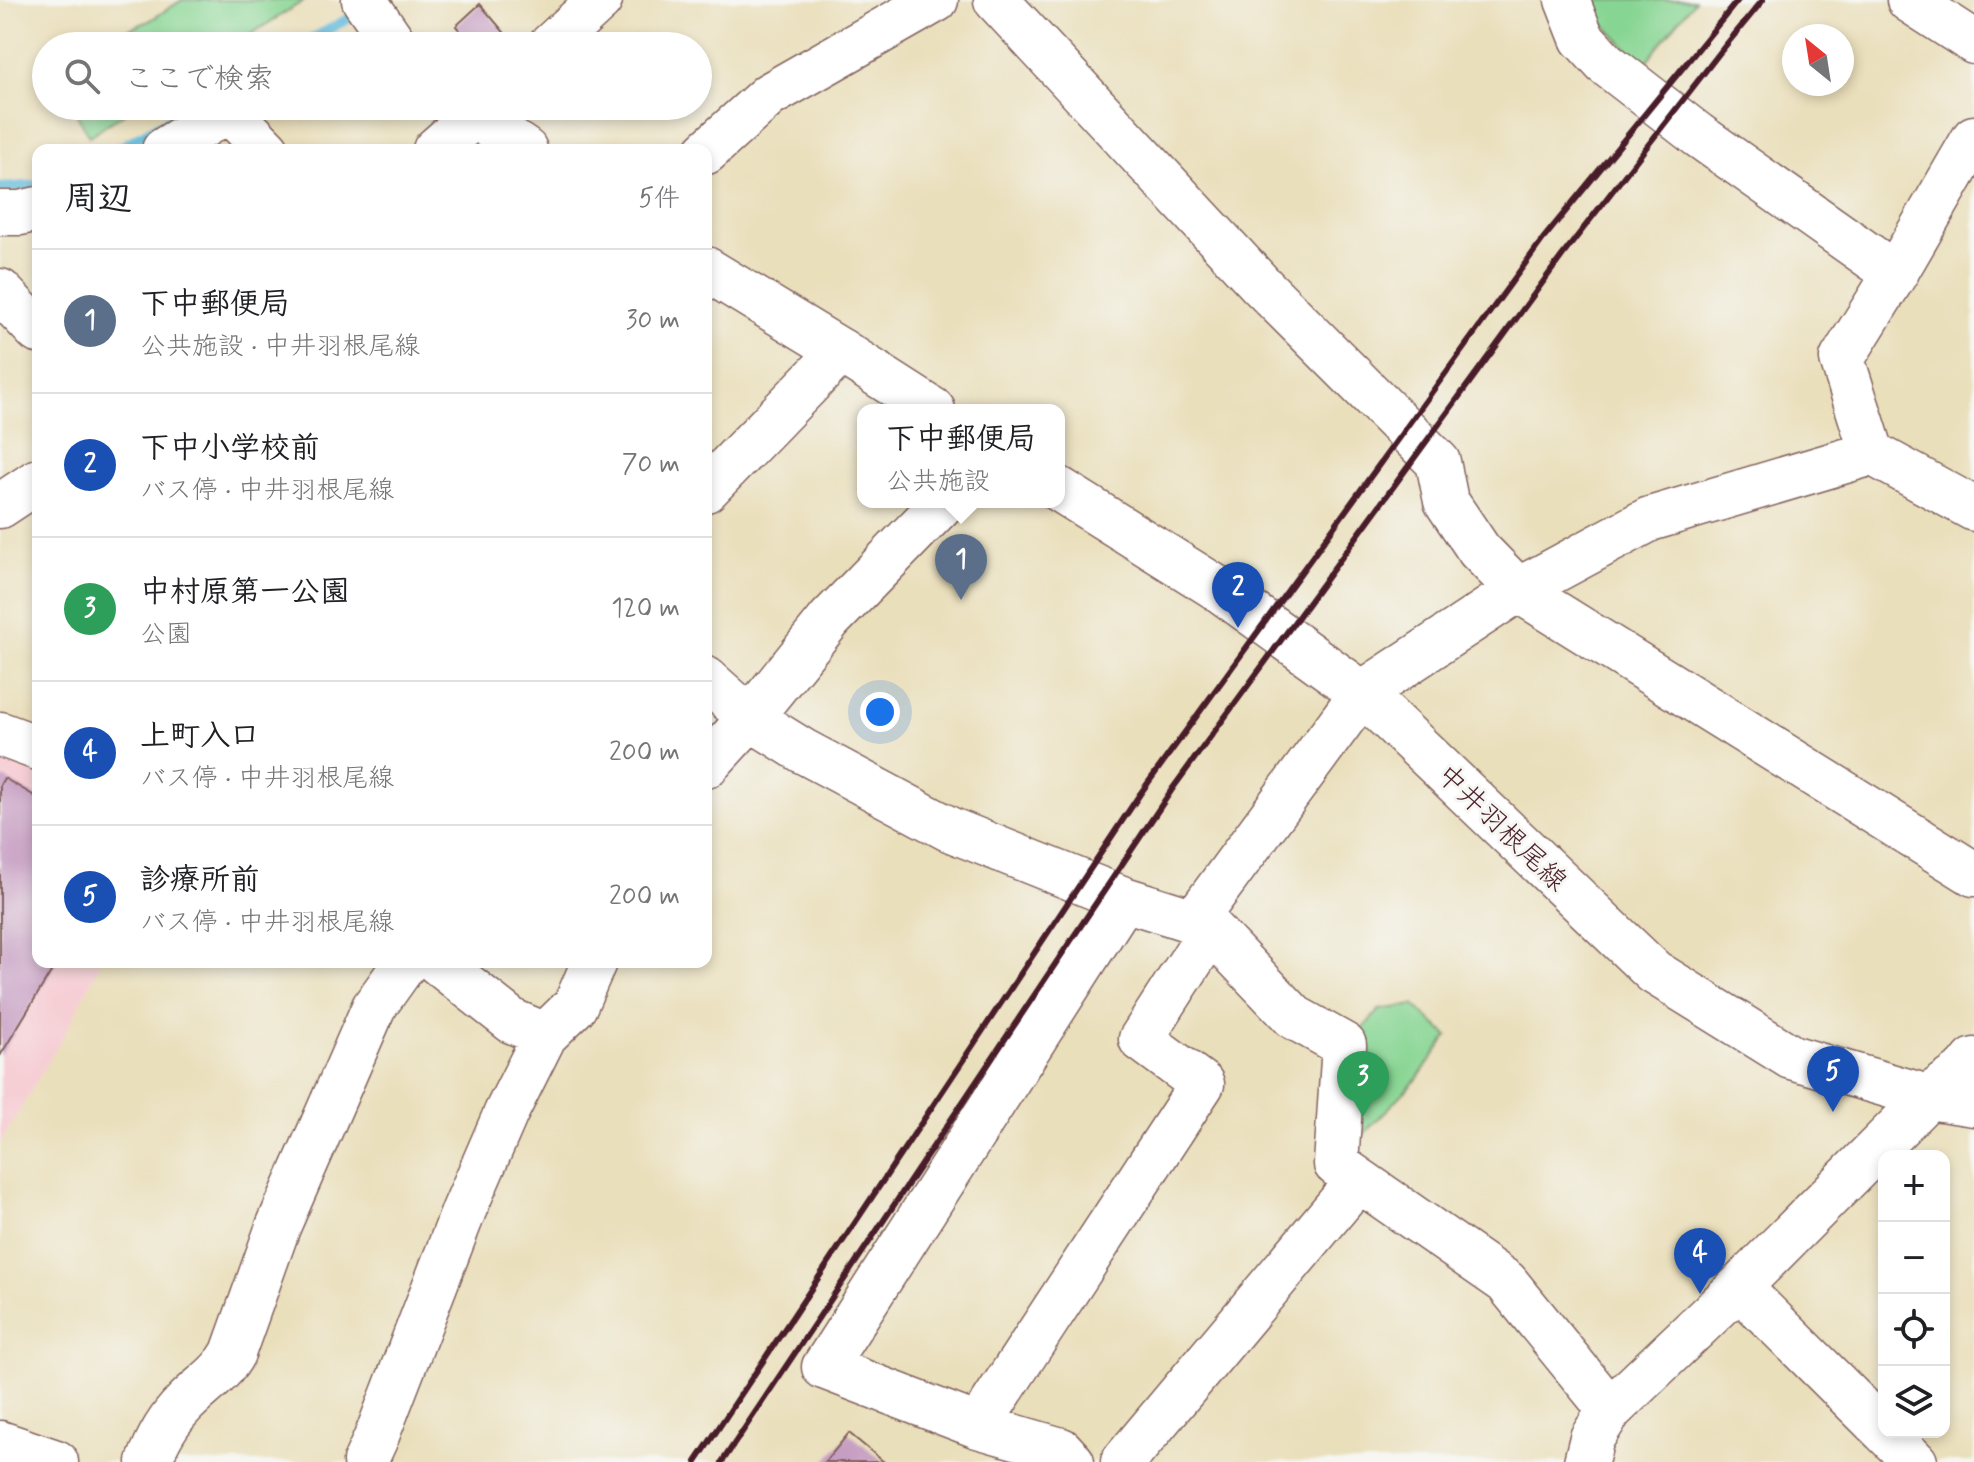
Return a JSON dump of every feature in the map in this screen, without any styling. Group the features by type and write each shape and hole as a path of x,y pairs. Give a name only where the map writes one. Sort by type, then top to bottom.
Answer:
{"street":[{"path":"364,0 386,32"},
{"path":"565,32 600,0"},
{"path":"712,147 769,95 936,0"},
{"path":"996,0 1261,285 1438,462 1446,501 1479,550 1518,590 1971,867"},
{"path":"1567,0 1582,38 1605,63 1698,135 1895,274"},
{"path":"1909,0 1974,42"},
{"path":"174,144 213,120"},
{"path":"242,120 262,144"},
{"path":"441,144 464,120"},
{"path":"488,120 518,144"},
{"path":"1974,138 1842,359 1872,453 1974,509"},
{"path":"0,213 32,210"},
{"path":"712,273 924,404"},
{"path":"0,291 32,325"},
{"path":"712,484 841,351"},
{"path":"978,1426 1202,1084 1141,1039 1202,926 1362,693 1518,590 1650,519 1872,453"},
{"path":"0,506 32,485"},
{"name":"中井羽根尾線","path":"1065,493 1217,588 1362,693 1654,972 1791,1057 1928,1097 1974,1104"},
{"path":"712,759 750,718 830,619 938,508"},
{"path":"712,684 750,718 803,751 949,829 1124,899 1202,926 1294,1017 1344,1045 1336,1164 1506,1282 1610,1410"},
{"path":"0,734 32,746"},
{"path":"1072,1462 1061,1450 978,1426 824,1367 1124,899"},
{"path":"149,1462 167,1425 185,1403 226,1366 233,1353 278,1227 374,1007 402,968"},
{"path":"445,968 512,1021 545,1035"},
{"path":"365,1462 464,1210 506,1113 545,1035 575,1006 591,968"},
{"path":"1586,1462 1592,1438 1610,1410 1739,1287 1928,1097 1966,1070 1974,1060"},
{"path":"1123,1462 1358,1181"},
{"path":"1739,1287 1878,1426"},
{"path":"1890,1438 1915,1462"},
{"path":"0,1443 56,1462"}],"shaded area":[{"path":"0,750 32,763 32,968 98,968 69,1026 0,1144"}],"green space":[{"path":"182,0 305,0 254,32 122,32 149,21"},
{"path":"1590,0 1695,0 1643,66 1593,12"},
{"path":"80,120 114,120 89,136"},
{"path":"1414,1005 1448,1036 1417,1079 1343,1155 1350,1044 1379,1010"}],"building":[{"path":"480,4 504,32 461,32 456,26"},
{"path":"4,778 32,794 32,968 53,968 0,1056 0,785"},
{"path":"849,1433 884,1462 825,1462"}],"waterway":[{"path":"324,32 360,12"},
{"path":"126,144 168,120"},
{"path":"0,188 32,185"}],"railway":[{"path":"696,1462 1140,794 1543,239 1738,0"},
{"path":"722,1462 1173,788 1562,256 1763,0"}],"place":[{"name":"下中郵便局","path":"961,600"},
{"name":"下中小学校前","path":"1238,628"},
{"name":"診療所前","path":"1833,1112"},
{"name":"中村原第一公園","path":"1363,1117"},
{"name":"上町入口","path":"1700,1294"}]}
